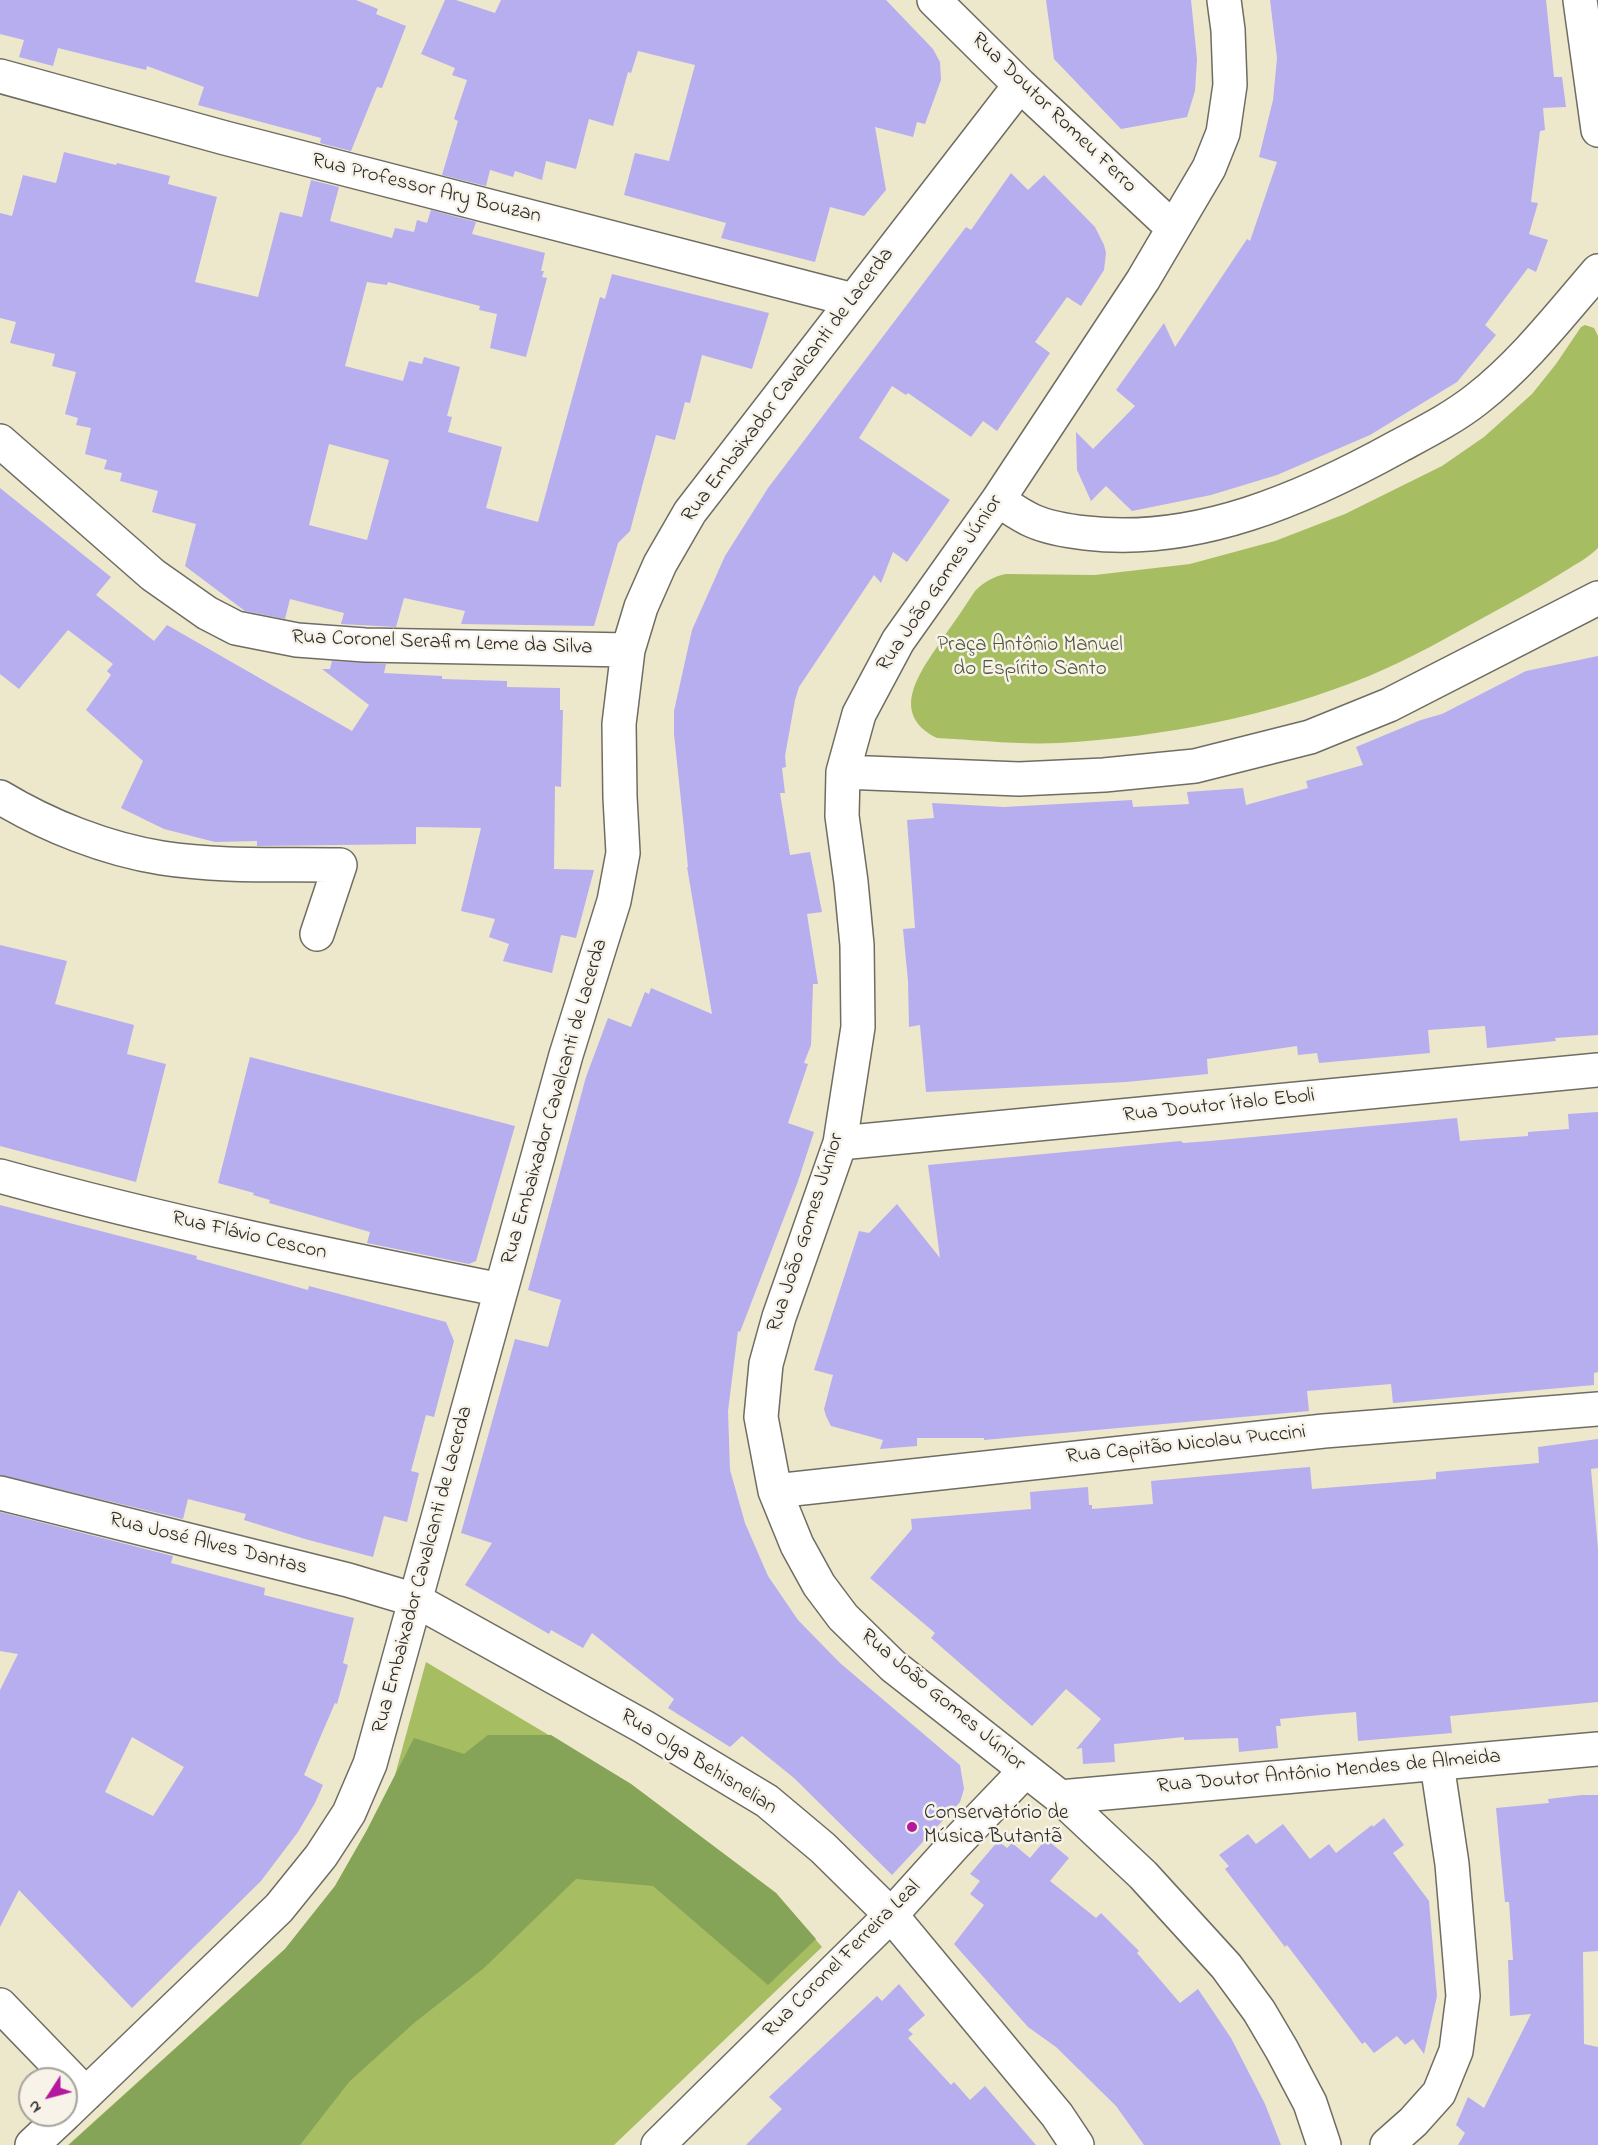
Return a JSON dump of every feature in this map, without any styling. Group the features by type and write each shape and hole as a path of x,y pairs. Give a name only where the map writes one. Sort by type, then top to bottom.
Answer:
{"street":[{"name":"Rua Doutor Romeu Ferro","path":"934,0 1020,85 1173,228"},
{"name":"Rua João Gomes Júnior","path":"1224,0 1228,30 1230,85 1223,132 1209,168 1143,280 998,500 898,641 858,714 843,771 842,816 857,945 858,1027 840,1143 779,1317 766,1364 761,1417 775,1491 797,1545 819,1585 843,1617 893,1666 1060,1797 1143,1875 1226,1966 1259,2011 1282,2050 1310,2103 1324,2145"},
{"path":"1580,0 1598,130"},
{"name":"Rua Professor Ary Bouzan","path":"0,76 225,138 854,300"},
{"name":"Rua Embaixador Cavalcanti de Lacerda","path":"78,2101 279,1908 321,1856 350,1813 370,1764 566,1055 614,901 623,853 619,724 628,651 641,607 660,564 690,512 1020,85"},
{"path":"998,500 1032,521 1065,531 1110,536 1161,534 1214,524 1270,507 1354,471 1438,425 1475,400 1506,374 1598,271"},
{"name":"Rua Coronel Serafim Leme da Silva","path":"0,441 153,575 207,613 236,628 297,640 354,644 628,651"},
{"path":"843,771 1019,779 1104,775 1195,766 1310,737 1389,705 1598,598"},
{"path":"0,797 66,829 118,848 162,858 206,862 340,865 317,934"},
{"name":"Rua Doutor Ítalo Eboli","path":"840,1143 1598,1070"},
{"name":"Rua Flávio Cescon","path":"0,1176 267,1243 501,1290"},
{"name":"Rua Capitão Nicolau Puccini","path":"775,1491 1324,1431 1598,1409"},
{"name":"Rua José Alves Dantas","path":"0,1493 337,1577 415,1600"},
{"name":"Rua Olga Behisnelian","path":"415,1600 644,1727 767,1801 823,1848 891,1915 1057,2115 1077,2145"},
{"name":"Rua Doutor Antônio Mendes de Almeida","path":"1060,1797 1598,1749"},
{"path":"1387,2145 1413,2122 1438,2093 1456,2051 1462,2007 1453,1874 1437,1764"},
{"name":"Rua Coronel Ferreira Leal","path":"658,2145 891,1915 1025,1771"},
{"path":"0,2005 44,2067"},
{"name":"Rua Embaixador Cavalcanti de Lacerda","path":"32,2145 51,2127"}],"green space":[{"name":"Praça Antônio Manuel do Espírito Santo","path":"1585,325 1594,328 1598,336 1598,548 1582,561 1400,662 1332,690 1256,713 1138,736 1059,743 937,738 922,728 914,717 911,705 913,692 925,666 975,591 989,580 1006,574 1095,575 1190,564 1275,541 1345,514 1442,466 1484,437 1532,394 1581,327"},
{"path":"426,1662 631,1784 776,1893 822,1947 614,2145 68,2145 285,1949 335,1886 395,1775"},
{"path":"488,1735 551,1735 631,1784 776,1893 816,1939 768,1985 653,1886 576,1879 484,1968 414,2023 349,2082 300,2145 69,2145 285,1949 335,1886 367,1830 414,1738 464,1754"}],"building":[{"path":"0,0 356,0 378,9 376,14 406,26 382,88 377,87 351,151 320,143 321,138 198,105 204,87 147,66 146,70 58,48 53,66 19,57 24,40 0,34"},
{"path":"445,0 456,0 495,13 501,0 886,0 933,49 940,62 941,80 925,124 917,122 913,137 875,127 886,190 864,216 830,207 815,262 721,238 726,223 624,195 635,153 669,161 695,65 638,51 631,73 628,72 613,126 589,119 576,169 546,161 542,180 515,171 513,177 490,170 486,186 442,175 458,121 454,119 467,80 452,75 455,68 421,54"},
{"path":"1046,0 1191,0 1197,59 1195,91 1187,117 1121,129 1054,59"},
{"path":"1270,0 1546,0 1554,77 1562,77 1566,107 1543,108 1545,130 1540,131 1531,202 1538,203 1529,234 1548,240 1536,272 1528,268 1485,325 1496,335 1457,382 1370,435 1277,475 1211,495 1132,511 1106,486 1091,501 1077,470 1076,432 1093,449 1135,406 1116,390 1164,323 1175,347 1247,239 1250,241 1277,162 1259,157 1273,100 1277,58"},
{"path":"64,152 170,176 168,184 217,197 195,282 258,297 280,212 302,217 311,180 339,187 330,221 392,238 395,228 414,232 417,220 427,223 431,210 476,222 472,234 545,253 541,271 544,271 542,277 547,278 526,357 490,348 497,314 479,310 480,306 388,282 387,285 367,282 345,366 403,381 409,361 422,364 424,357 460,367 447,416 452,417 448,432 502,447 486,508 538,522 600,297 605,299 612,274 769,313 752,369 702,355 690,403 685,402 675,440 656,435 630,531 618,543 594,626 461,624 465,611 404,598 396,627 341,624 344,613 290,599 285,619 245,611 185,566 196,524 152,512 158,491 120,481 122,473 104,469 107,460 85,454 91,428 76,425 78,418 65,414 76,372 52,366 55,354 10,343 16,322 0,318 0,213 12,216 23,175 56,183","holes":["329,444 389,460 367,540 309,525"]},
{"path":"1011,173 1028,190 1044,175 1095,227 1106,253 1104,270 1081,306 1067,297 1035,342 1050,353 997,431 983,421 971,437 908,393 906,395 892,386 859,438 950,500 907,562 893,552 881,583 874,575 799,687 795,700 785,756 786,767 782,768 785,793 780,793 790,855 810,852 822,912 807,914 818,984 813,984 811,1045 804,1063 808,1064 788,1123 814,1132 797,1184 740,1332 738,1331 728,1411 730,1470 745,1523 768,1576 798,1620 840,1663 960,1765 964,1789 960,1802 892,1875 794,1778 742,1736 730,1747 668,1708 674,1699 592,1633 583,1648 551,1630 549,1634 465,1585 492,1543 461,1533 515,1339 548,1347 561,1300 528,1290 586,1077 608,1018 631,1027 645,992 649,994 651,988 712,1014 687,867 674,734 674,711 692,630 725,556 768,488 966,227 971,230"},
{"path":"0,488 111,577 96,595 154,641 167,625 352,731 369,705 322,669 330,669 332,661 386,664 384,673 442,676 442,679 507,681 507,687 560,688 560,710 563,710 561,787 555,786 554,869 594,870 576,938 561,935 552,973 503,961 509,944 489,937 495,919 461,911 481,828 416,827 416,844 257,846 257,841 215,842 164,829 121,808 143,761 86,710 111,675 107,671 113,664 68,630 19,689 0,674"},
{"path":"1598,656 1598,1035 1555,1038 1556,1041 1487,1048 1485,1026 1428,1030 1430,1053 1319,1063 1317,1053 1298,1055 1297,1046 1207,1059 1208,1074 1126,1082 926,1092 920,1025 909,1027 908,981 903,929 915,928 907,820 934,818 932,803 1004,807 1132,800 1133,807 1189,804 1187,792 1243,788 1246,805 1308,788 1306,781 1363,765 1356,747 1421,720 1442,714 1526,671"},
{"path":"0,945 67,961 55,1004 134,1025 127,1054 166,1064 136,1182 0,1146"},
{"path":"250,1057 515,1126 476,1261 469,1264 367,1243 370,1232 269,1203 270,1200 253,1195 254,1193 218,1183"},
{"path":"1598,1112 1598,1372 1594,1373 1594,1385 1393,1403 1391,1384 1307,1391 1309,1411 984,1440 984,1438 917,1438 917,1446 880,1449 883,1440 831,1426 826,1416 824,1409 833,1375 814,1370 859,1231 869,1233 897,1204 940,1258 928,1165 1457,1118 1460,1141 1528,1136 1528,1132 1569,1129 1568,1114"},
{"path":"0,1205 197,1256 196,1259 308,1290 309,1286 446,1322 454,1341 434,1417 426,1415 411,1471 419,1473 407,1522 384,1516 373,1557 244,1520 246,1514 188,1499 183,1519 0,1475"},
{"path":"1598,1439 1598,1468 1591,1469 1598,1549 1598,1702 1450,1716 1452,1733 1358,1741 1356,1712 1320,1715 1280,1719 1281,1726 1276,1726 1278,1748 1239,1752 1238,1738 1184,1740 1184,1737 1114,1744 1115,1762 1083,1764 1082,1748 1076,1749 1101,1719 1066,1689 1032,1726 931,1638 935,1633 870,1578 912,1529 911,1519 1031,1509 1030,1492 1088,1487 1089,1505 1092,1505 1092,1509 1153,1504 1151,1481 1285,1469 1310,1467 1312,1489 1436,1479 1436,1472 1539,1463 1538,1447"},
{"path":"0,1512 173,1556 171,1563 265,1588 264,1595 354,1618 343,1663 348,1665 337,1704 335,1703 304,1775 323,1785 315,1803 298,1832 261,1881 132,2008 19,1890 0,1927 0,1690 18,1654 0,1651","holes":["132,1737 184,1767 153,1816 105,1792"]},
{"path":"1598,1795 1598,1951 1583,1952 1584,2044 1598,2047 1598,2145 1458,2145 1465,2133 1456,2125 1468,2097 1484,2108 1531,2014 1510,2016 1508,1960 1513,1960 1509,1902 1505,1902 1496,1808 1549,1803 1548,1799"},
{"path":"1384,1818 1404,1845 1393,1853 1429,1901 1437,1996 1424,2054 1413,2039 1405,2045 1397,2036 1374,2053 1365,2042 1362,2044 1287,1945 1285,1947 1225,1869 1229,1866 1219,1855 1248,1834 1256,1844 1283,1824 1310,1859 1329,1844 1336,1853"},
{"path":"1046,1839 1069,1858 1050,1881 1096,1918 1101,1913 1139,1951 1137,1953 1180,2003 1198,1989 1231,2038 1265,2104 1281,2145 1144,2145 1116,2106 1056,2047 1028,2027 954,1944 984,1905 970,1894 980,1881 970,1874 998,1841 1007,1848 1012,1843 1030,1858"},
{"path":"899,1984 925,2015 908,2030 913,2034 908,2038 951,2085 954,2082 970,2100 985,2086 1036,2145 746,2145 782,2109 769,2097 877,1996 882,2001"}],"place":[{"name":"Conservatório de Música Butantã","path":"912,1827"}]}
